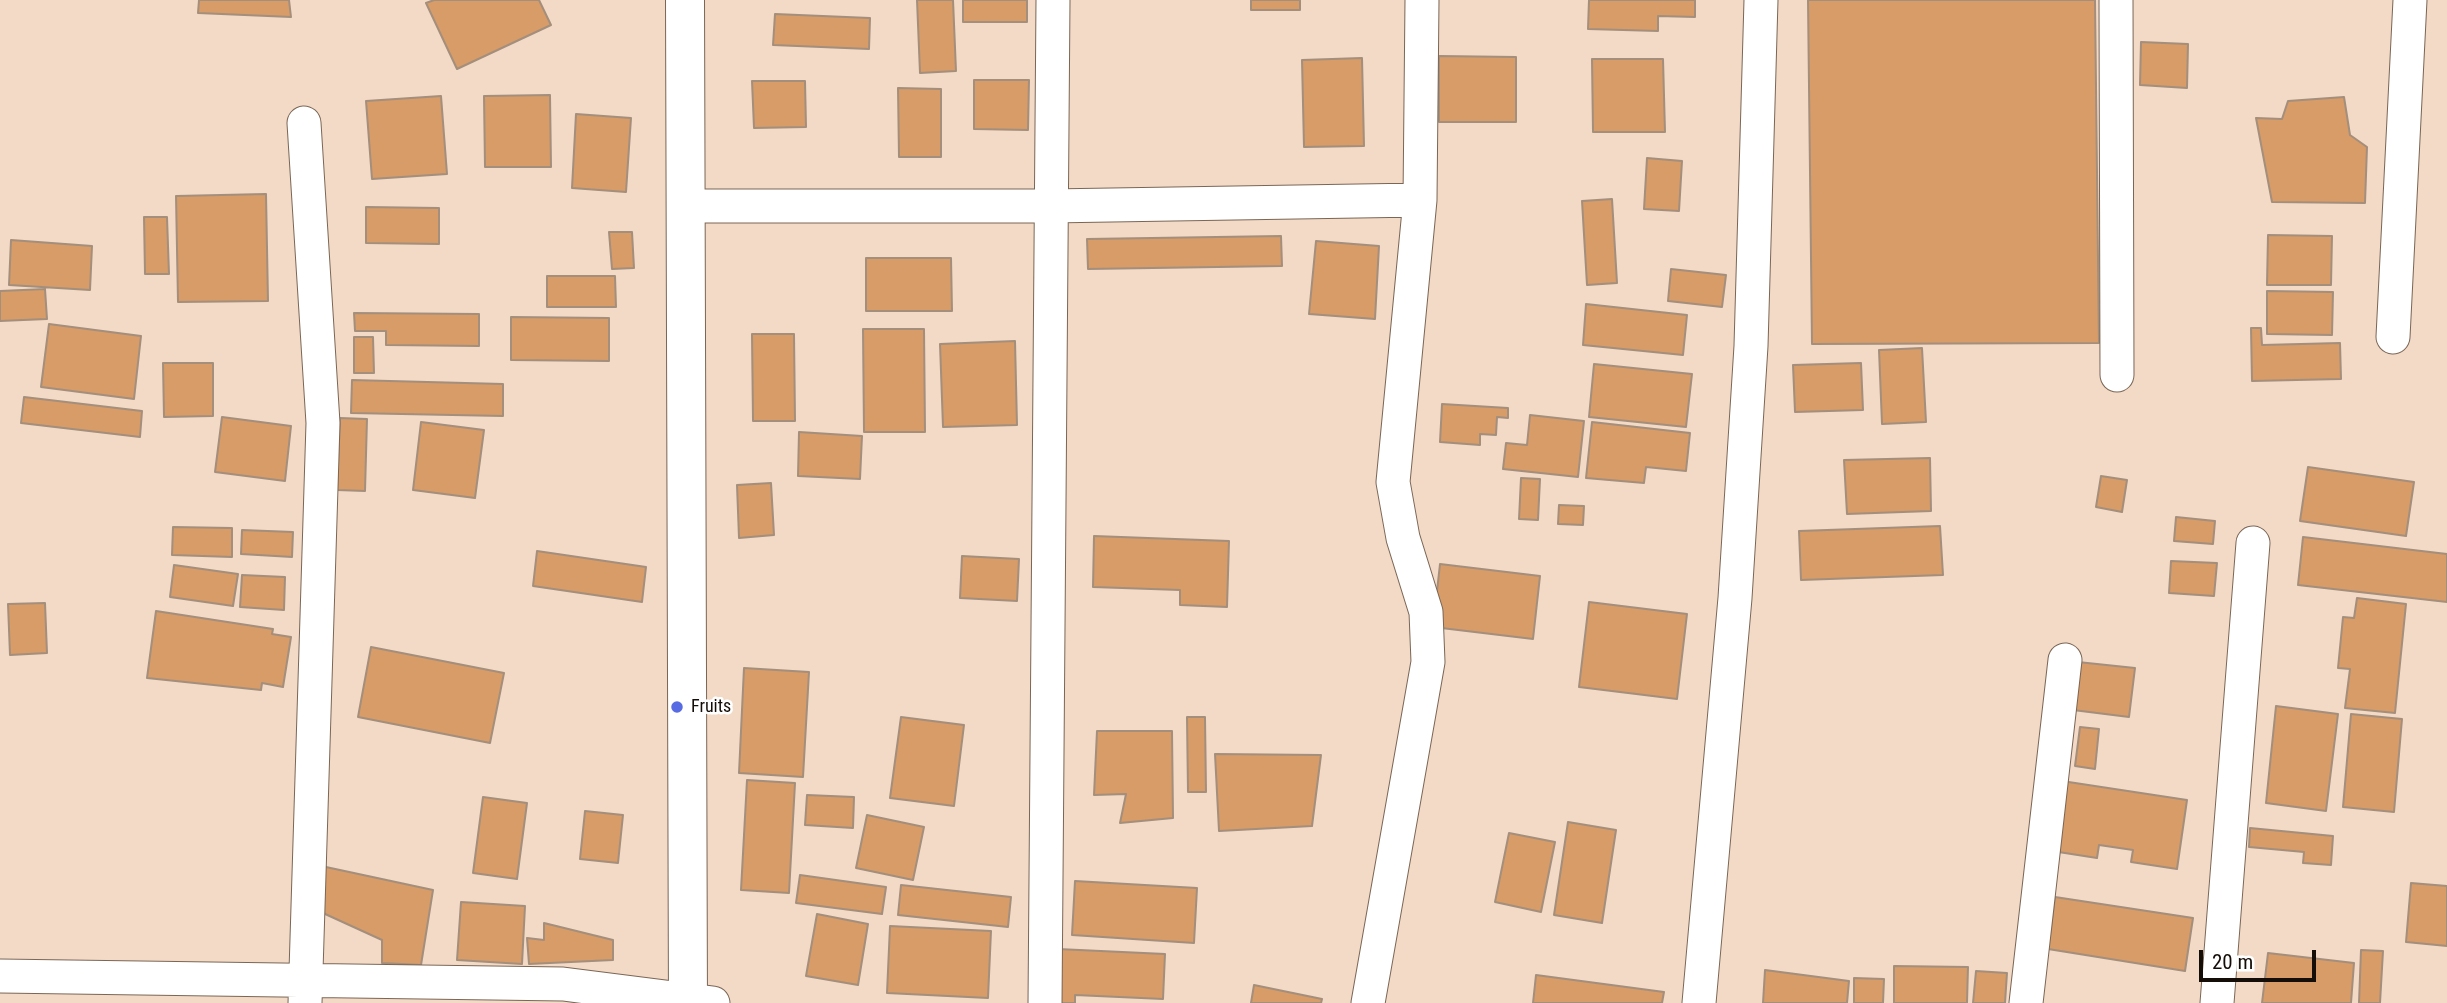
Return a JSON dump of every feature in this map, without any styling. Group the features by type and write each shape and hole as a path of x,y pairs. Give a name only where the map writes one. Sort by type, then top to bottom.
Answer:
{"highway":[{"path":"685,0 696,1001"}],"street":[{"path":"1045,1003 1053,0"},
{"path":"1368,1003 1428,662 1426,612 1403,538 1393,482 1420,200 1422,0"},
{"path":"1699,1003 1733,612 1751,346 1761,0"},
{"path":"2116,0 2117,375"},
{"path":"2393,337 2410,0"},
{"path":"304,123 323,423 305,992"},
{"path":"687,206 1051,206 1420,200"},
{"path":"2217,1003 2253,544"},
{"path":"2026,1003 2065,660"},
{"path":"0,976 305,992 563,984 696,1001"}],"building":[{"path":"199,0 289,0 291,17 198,13"},
{"path":"434,0 539,0 551,25 457,69 426,3"},
{"path":"917,0 953,0 956,71 920,73"},
{"path":"963,0 1027,0 1027,22 963,22"},
{"path":"1251,0 1300,0 1300,10 1251,10"},
{"path":"1589,0 1695,0 1695,17 1658,16 1658,31 1588,29"},
{"path":"1808,0 2095,0 2099,343 1812,344"},
{"path":"775,14 870,18 869,49 773,45"},
{"path":"2141,42 2188,44 2187,88 2140,85"},
{"path":"1439,56 1516,57 1516,122 1439,122"},
{"path":"1362,58 1364,146 1304,147 1302,60"},
{"path":"1592,59 1663,59 1665,132 1593,132"},
{"path":"974,80 1029,80 1028,130 974,129"},
{"path":"752,81 805,81 806,127 754,128"},
{"path":"898,88 941,89 941,157 899,157"},
{"path":"550,95 551,167 485,167 484,96"},
{"path":"441,96 447,174 372,179 366,101"},
{"path":"2344,97 2350,135 2367,147 2365,203 2272,202 2256,118 2282,119 2288,101"},
{"path":"576,114 631,118 626,192 572,188"},
{"path":"1647,158 1682,161 1679,211 1644,209"},
{"path":"266,194 268,301 178,302 176,196"},
{"path":"1612,199 1617,283 1587,285 1582,201"},
{"path":"366,207 439,208 439,244 366,243"},
{"path":"144,217 167,217 169,274 145,274"},
{"path":"609,232 632,232 634,268 612,269"},
{"path":"2268,235 2332,236 2331,285 2267,285"},
{"path":"1281,236 1282,266 1088,269 1087,239"},
{"path":"11,240 92,246 90,290 9,285"},
{"path":"1316,241 1379,246 1375,319 1309,314"},
{"path":"866,258 951,258 952,311 866,311"},
{"path":"1671,269 1726,275 1722,307 1668,301"},
{"path":"547,276 615,276 616,307 547,307"},
{"path":"45,289 47,319 0,321 0,291"},
{"path":"2267,291 2333,292 2332,335 2267,334"},
{"path":"1586,304 1687,315 1683,355 1583,345"},
{"path":"354,313 479,314 479,346 386,345 386,331 355,331"},
{"path":"511,317 609,318 609,361 511,360"},
{"path":"49,324 141,336 134,399 41,387"},
{"path":"2251,328 2261,328 2262,345 2340,343 2341,379 2252,381"},
{"path":"863,329 924,329 925,432 864,432"},
{"path":"752,334 794,334 795,421 753,421"},
{"path":"354,337 373,337 374,373 354,373"},
{"path":"1015,341 1017,425 943,427 940,344"},
{"path":"1922,348 1926,422 1882,424 1879,350"},
{"path":"163,363 213,363 213,416 164,417"},
{"path":"1861,363 1863,410 1795,412 1793,365"},
{"path":"1594,364 1692,374 1686,427 1589,417"},
{"path":"352,380 503,384 503,416 351,413"},
{"path":"24,397 142,411 140,437 21,423"},
{"path":"1442,404 1508,408 1508,418 1497,417 1496,435 1480,434 1480,445 1440,442"},
{"path":"1530,415 1584,421 1578,477 1503,469 1506,443 1527,445"},
{"path":"222,417 291,426 285,481 215,472"},
{"path":"340,418 367,419 365,491 337,490"},
{"path":"421,422 484,430 475,498 413,490"},
{"path":"1592,422 1690,433 1686,471 1646,467 1644,483 1586,478"},
{"path":"799,432 862,436 860,479 798,476"},
{"path":"1930,458 1931,511 1847,514 1844,460"},
{"path":"2308,467 2414,482 2406,536 2300,521"},
{"path":"2101,476 2127,480 2122,512 2096,507"},
{"path":"1521,478 1540,479 1538,520 1519,519"},
{"path":"771,483 774,535 739,538 737,485"},
{"path":"1559,505 1584,506 1583,525 1558,524"},
{"path":"2176,517 2215,521 2213,544 2174,541"},
{"path":"1940,526 1943,575 1801,580 1799,531"},
{"path":"173,527 232,528 232,557 172,555"},
{"path":"242,530 293,532 292,557 241,554"},
{"path":"1094,536 1229,541 1227,607 1180,605 1180,590 1093,587"},
{"path":"2303,537 2447,554 2447,602 2298,585"},
{"path":"537,551 646,567 642,602 533,586"},
{"path":"962,556 1019,559 1017,601 960,598"},
{"path":"2171,561 2217,563 2214,596 2169,593"},
{"path":"1440,564 1540,576 1533,639 1433,627"},
{"path":"174,565 238,574 233,606 170,597"},
{"path":"242,575 285,577 284,610 240,607"},
{"path":"2357,598 2406,604 2395,713 2345,708 2350,669 2338,668 2343,617 2354,618"},
{"path":"1589,602 1687,614 1677,699 1579,687"},
{"path":"45,603 47,653 10,655 8,604"},
{"path":"156,611 273,629 272,634 291,637 283,687 262,683 261,690 147,678"},
{"path":"371,647 504,673 490,743 358,717"},
{"path":"2078,662 2135,668 2129,717 2073,710"},
{"path":"744,668 809,672 803,777 739,773"},
{"path":"2276,706 2338,714 2326,811 2266,803"},
{"path":"2351,714 2402,719 2394,812 2343,807"},
{"path":"901,717 964,725 954,806 890,798"},
{"path":"1187,717 1205,717 1206,792 1188,792"},
{"path":"2080,727 2099,729 2095,769 2075,766"},
{"path":"1097,731 1172,731 1173,818 1120,823 1126,794 1094,795"},
{"path":"1215,754 1321,755 1312,826 1219,831"},
{"path":"747,780 795,783 789,893 741,890"},
{"path":"2062,781 2187,800 2177,869 2131,862 2133,850 2099,845 2097,858 2052,851"},
{"path":"807,795 854,797 853,828 805,825"},
{"path":"483,797 527,803 517,879 473,873"},
{"path":"585,811 623,815 618,863 580,859"},
{"path":"867,815 924,827 913,880 856,868"},
{"path":"1568,822 1616,830 1602,923 1554,915"},
{"path":"2250,828 2333,836 2331,865 2303,863 2304,852 2249,847"},
{"path":"1509,833 1555,842 1541,912 1495,902"},
{"path":"312,864 433,890 421,965 382,963 382,940 312,908"},
{"path":"800,875 886,887 882,914 796,903"},
{"path":"1075,881 1197,888 1194,943 1072,935"},
{"path":"2411,883 2447,886 2447,946 2406,942"},
{"path":"901,885 1011,897 1008,927 898,915"},
{"path":"2055,897 2193,918 2185,971 2048,949"},
{"path":"461,902 525,906 522,964 457,960"},
{"path":"817,914 868,924 858,985 806,976"},
{"path":"544,923 613,940 613,960 529,964 527,938 544,940"},
{"path":"890,926 991,931 988,998 887,993"},
{"path":"1058,949 1165,954 1163,999 1075,995 1075,1003 1056,1003"},
{"path":"2361,950 2383,951 2380,1003 2359,1003"},
{"path":"2268,953 2354,963 2351,1003 2262,1003"},
{"path":"1894,966 1968,967 1967,1003 1894,1003"},
{"path":"1765,970 1849,981 1847,1003 1763,1003"},
{"path":"1976,971 2007,973 2005,1003 1973,1003"},
{"path":"1536,975 1664,992 1662,1003 1533,1003"},
{"path":"1854,978 1884,979 1883,1003 1854,1003"},
{"path":"1254,985 1322,999 1321,1003 1251,1003"}],"place":[{"name":"Fruits","path":"677,707"}]}
